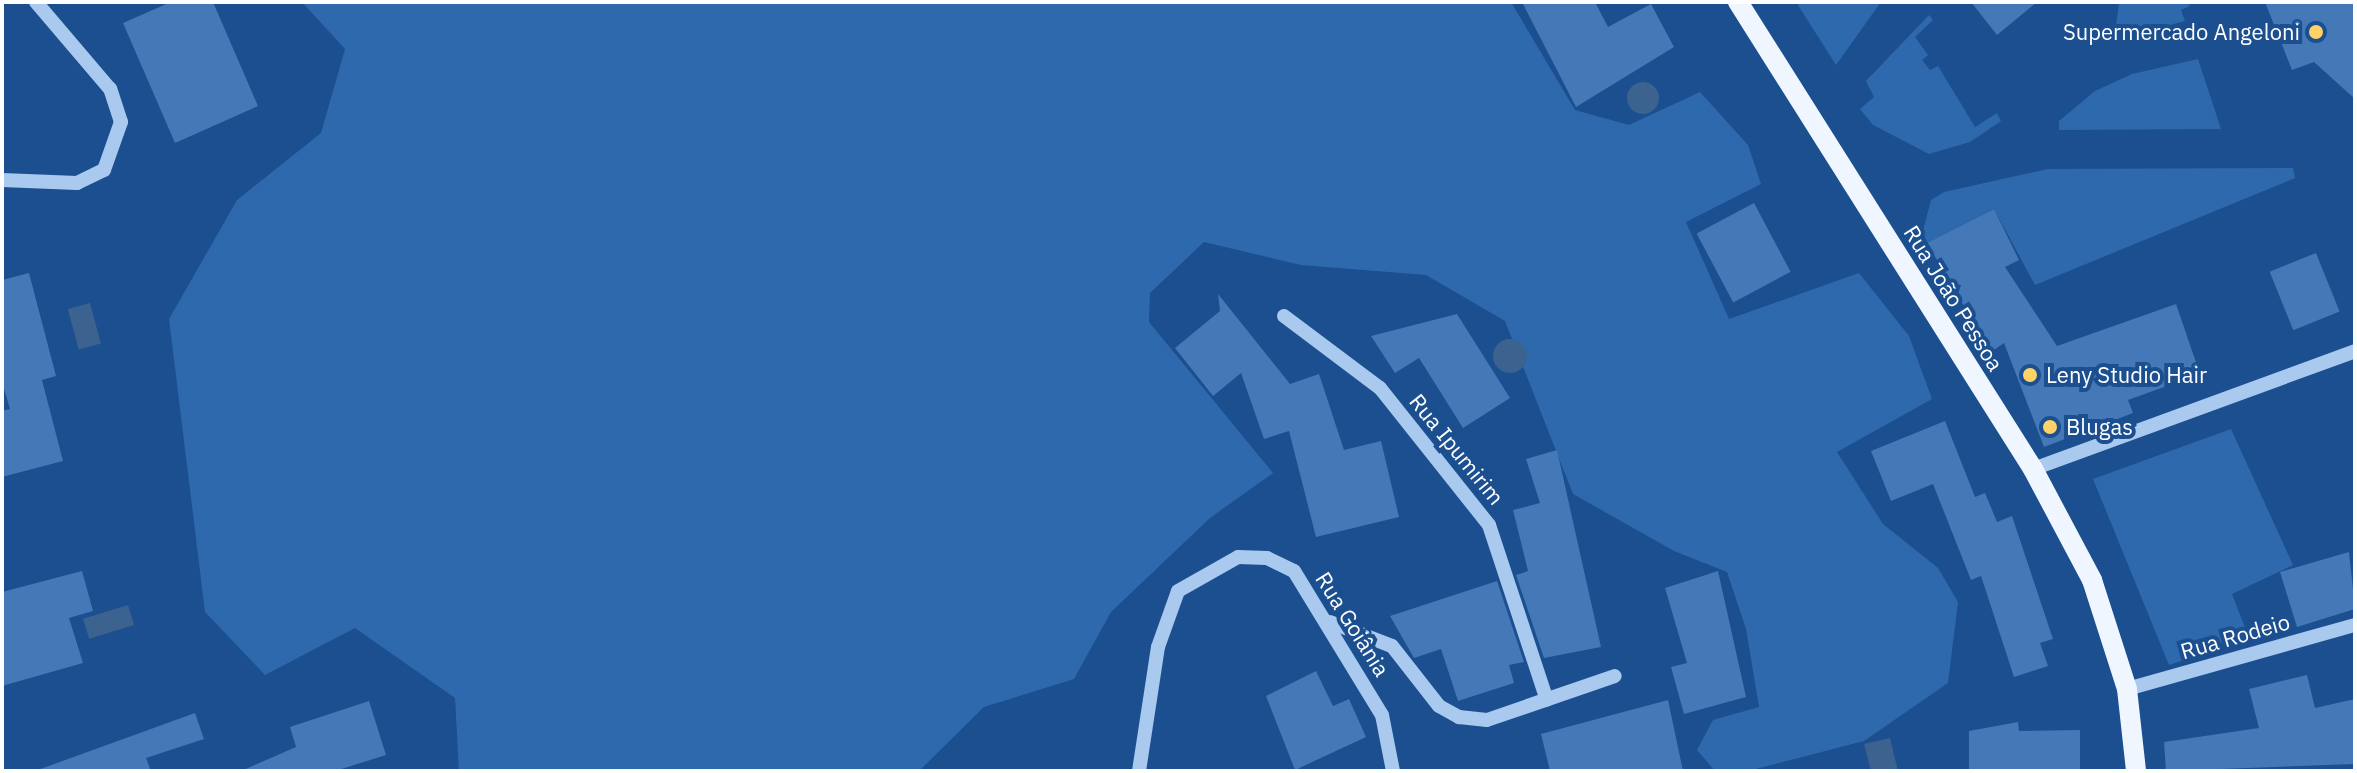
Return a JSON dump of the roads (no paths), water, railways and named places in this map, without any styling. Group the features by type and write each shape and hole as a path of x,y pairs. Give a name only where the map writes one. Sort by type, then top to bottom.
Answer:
{"main road":[{"name":"Rua João Pessoa","path":"1738,2 2033,469 2092,580 2127,689 2136,771"}],"street":[{"path":"2,180 77,183 104,170 121,122 110,89 36,2"},
{"name":"Rua Ipumirim","path":"1284,316 1380,388 1489,525 1547,700"},
{"path":"2033,469 2355,351"},
{"name":"Rua Goiânia","path":"1139,771 1158,647 1178,591 1238,557 1267,558 1294,571 1330,622 1382,715 1393,771"},
{"path":"1330,622 1392,646 1439,706 1459,717 1487,720 1615,676"},
{"name":"Rua Rodeio","path":"2127,689 2355,625"}],"place":[{"name":"Supermercado Angeloni","path":"2316,32"},
{"name":"Leny Studio Hair","path":"2030,375"},
{"name":"Blugas","path":"2050,427"}]}
